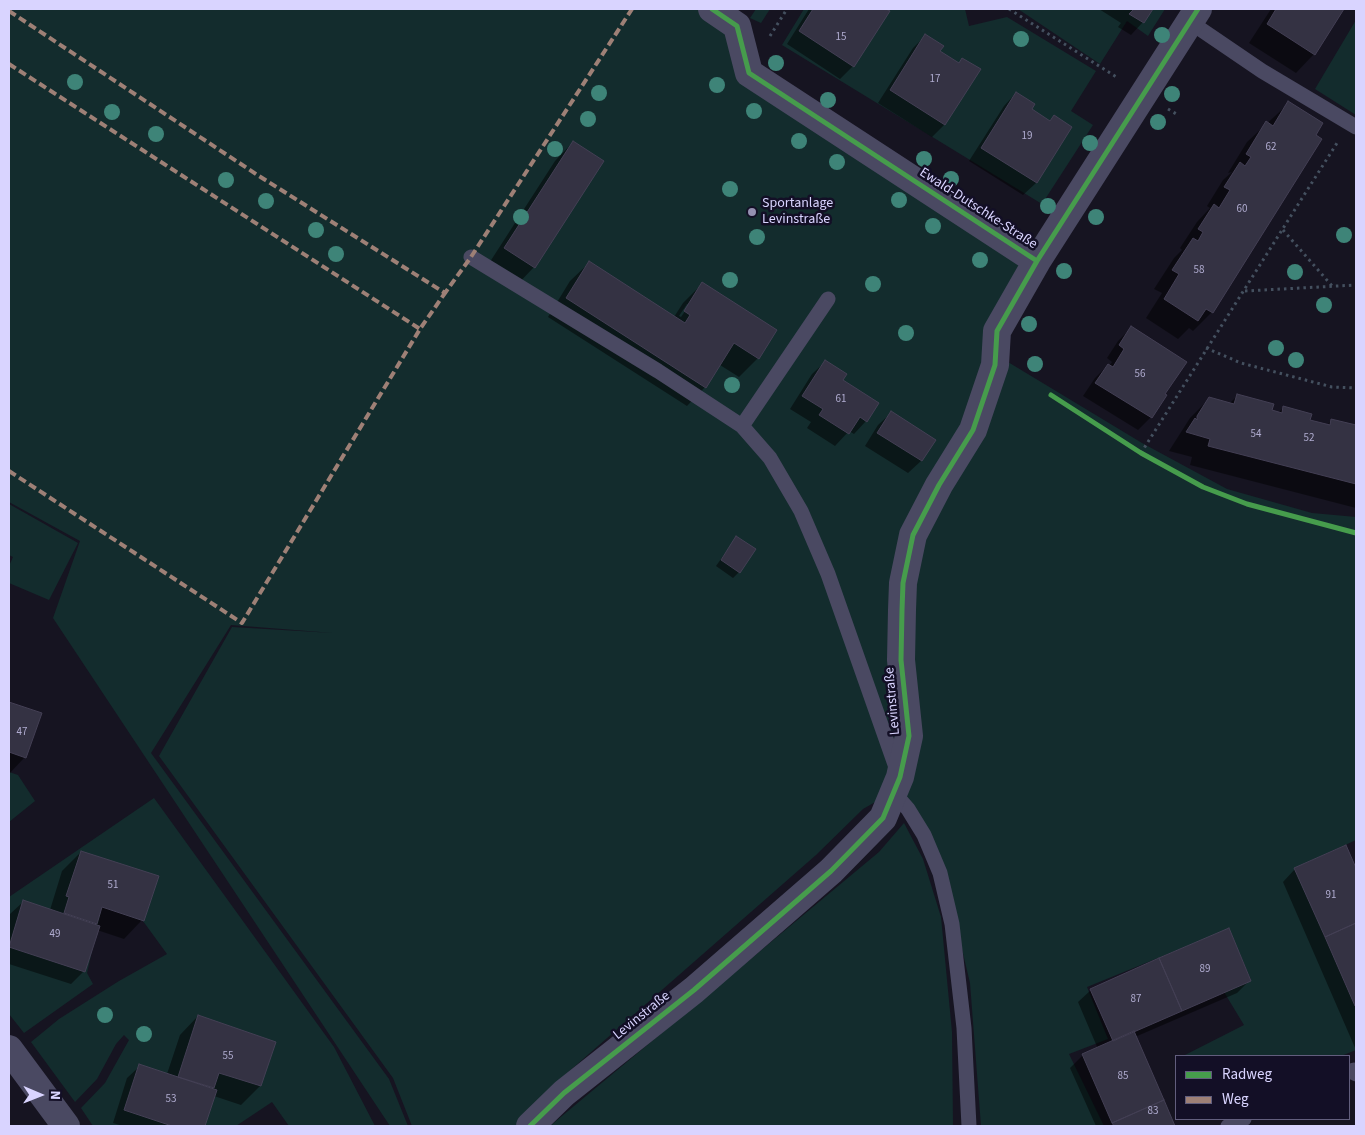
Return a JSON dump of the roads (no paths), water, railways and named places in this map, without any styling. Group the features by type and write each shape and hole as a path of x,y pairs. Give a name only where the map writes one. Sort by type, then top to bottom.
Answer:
{"street":[{"name":"Ewald-Dutschke-Straße","path":"712,9 737,26 748,74 1037,261 1145,95 1194,15"},
{"name":"Levinstraße","path":"530,1126 564,1093 694,990 831,871 884,818 897,785 908,736 901,660 903,583 913,535 939,485 973,430 995,365 997,331 1037,261"},
{"path":"9,1048 66,1126"}],"lane":[{"path":"1194,15 1262,71 1353,125"},
{"path":"472,257 658,371 742,426 770,458 801,511 828,574 897,785 908,809 924,835 940,873 952,924 964,1028 969,1126"},
{"path":"742,426 828,298"},
{"path":"1228,1126 1242,1120"}],"place":[{"name":"Sportanlage Levinstraße","path":"752,212"}]}
